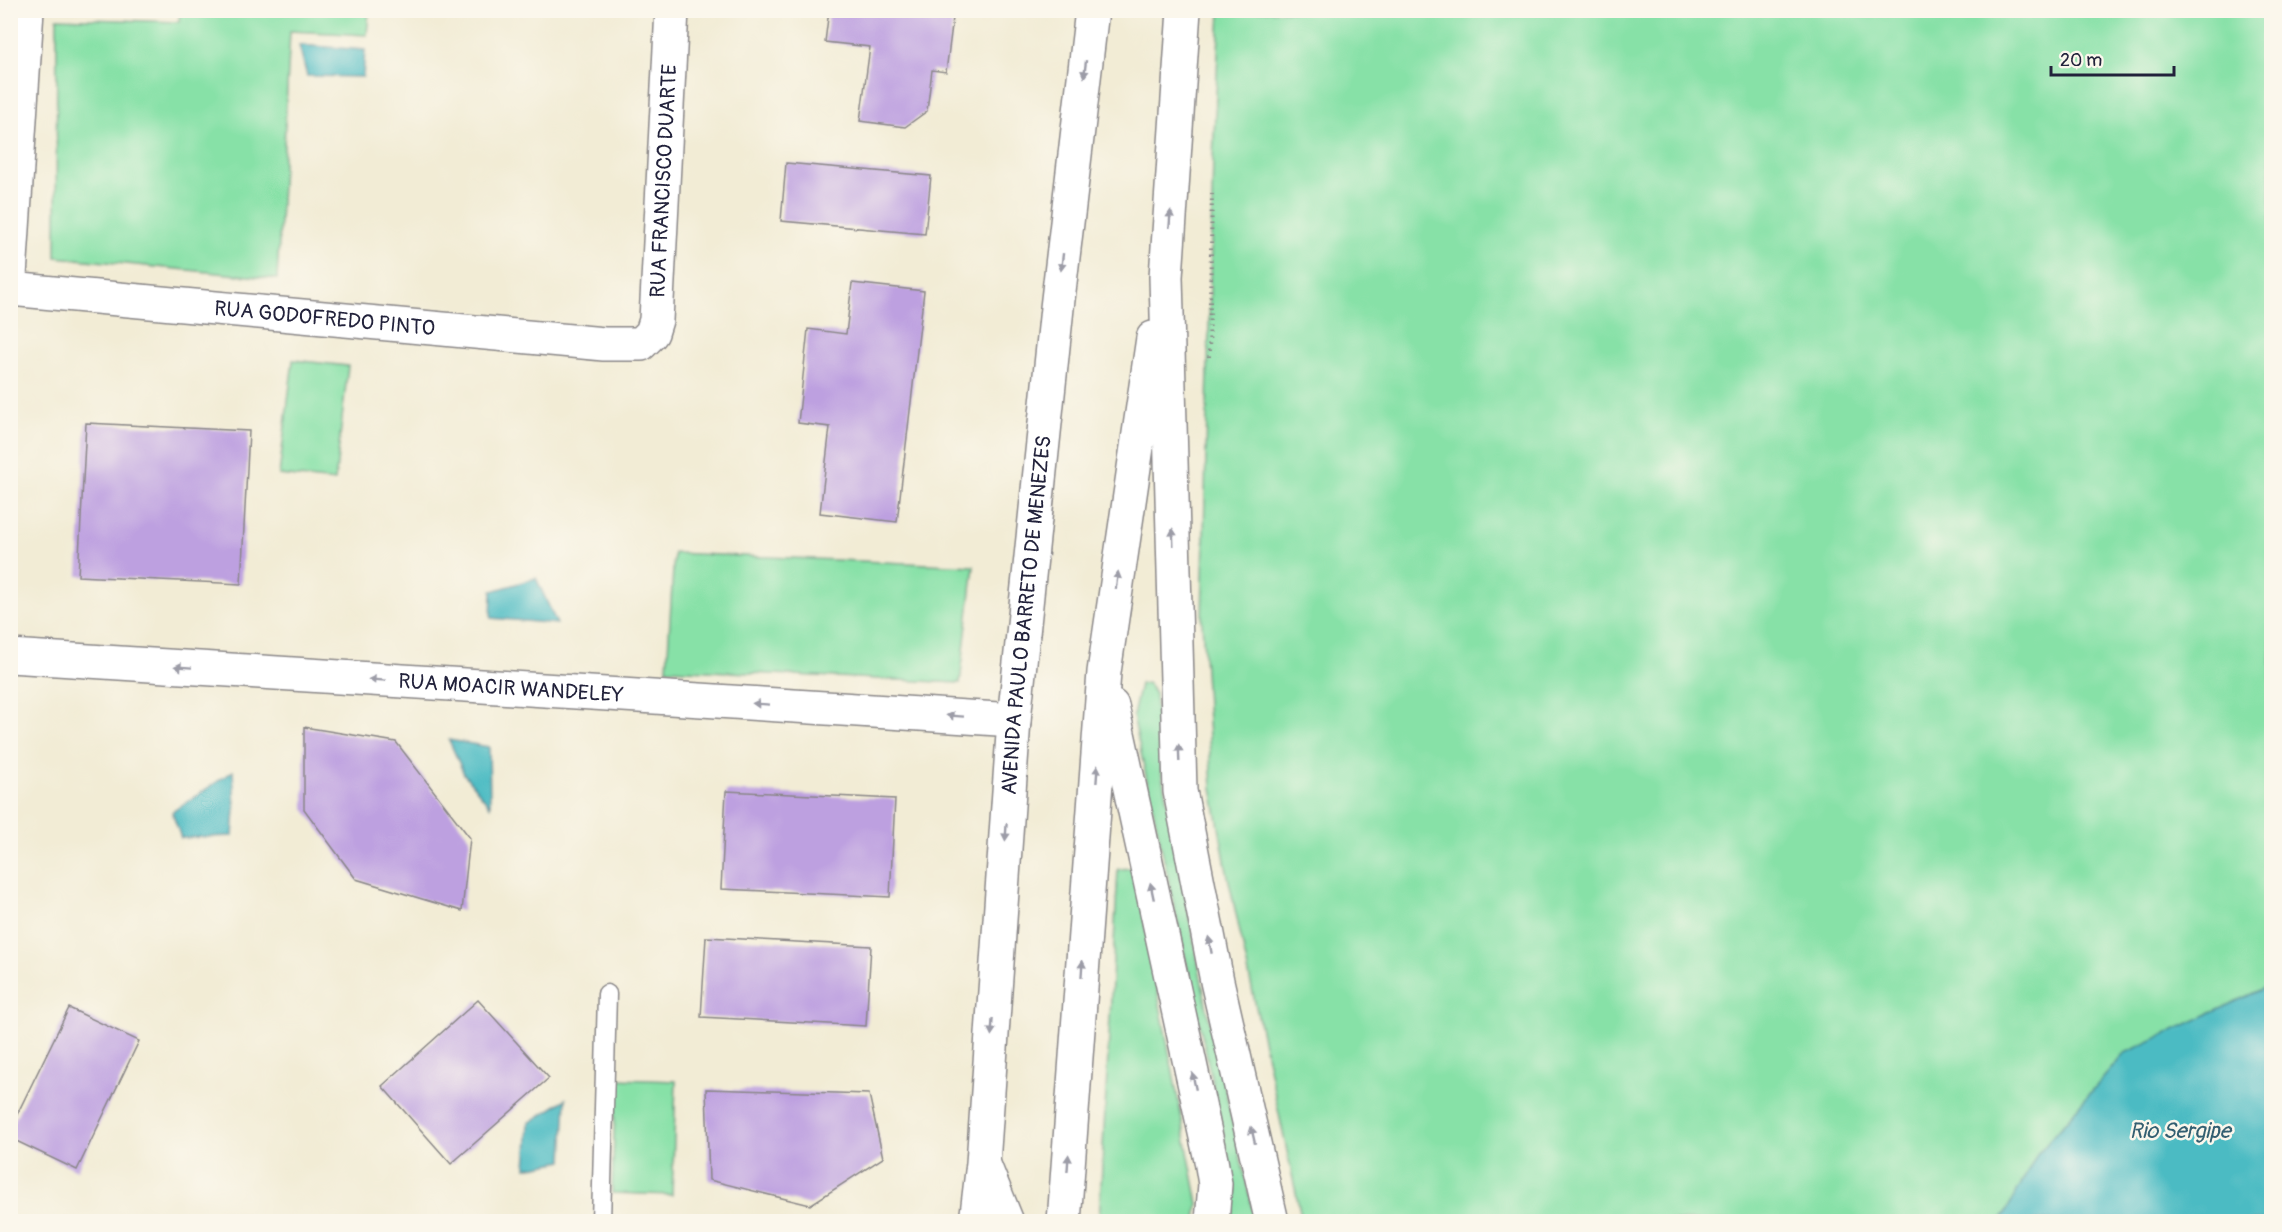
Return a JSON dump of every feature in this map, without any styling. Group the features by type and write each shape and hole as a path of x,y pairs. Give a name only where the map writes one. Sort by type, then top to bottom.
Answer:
{"main road":[{"path":"10,276 27,10"},
{"name":"RUA FRANCISCO DUARTE","path":"641,344 652,333 656,320 672,10"},
{"name":"AVENIDA PAULO BARRETO DE MENEZES","path":"976,1221 983,1163 1014,720 1057,308 1092,10"},
{"path":"1184,10 1166,277 1180,791 1216,981 1269,1207"},
{"path":"1064,1221 1104,672 1148,366 1166,277"},
{"name":"RUA GODOFREDO PINTO","path":"10,289 604,344 641,344"},
{"name":"RUA MOACIR WANDELEY","path":"10,656 1014,720"},
{"path":"1104,672 1211,1160 1215,1184 1212,1221"},
{"path":"983,1163 1007,1221"}],"lane":[{"path":"601,1221 607,994"}],"path":[{"path":"1209,362 1213,182"}],"green space":[{"path":"180,11 369,11 367,35 290,31 277,279 56,257 57,18 179,22"},
{"path":"1220,11 2271,11 2271,985 2125,1053 2038,1153 2001,1221 1302,1221 1227,872 1212,788 1202,621 1213,158"},
{"path":"293,360 348,366 335,481 279,475"},
{"path":"674,553 974,566 960,683 667,669"},
{"path":"1148,683 1155,694 1161,770 1208,1014 1255,1221 1232,1221 1236,1192 1133,716 1140,684"},
{"path":"1134,868 1198,1204 1196,1221 1099,1222 1118,869"},
{"path":"616,1079 676,1081 672,1195 612,1193"}],"water":[{"path":"299,45 365,50 363,77 307,76"},
{"path":"536,578 557,624 491,618 492,591"},
{"path":"449,740 489,747 490,806 464,774"},
{"path":"233,771 235,809 233,836 181,838 172,812"},
{"name":"Rio Sergipe","path":"2271,985 2271,1221 2001,1221 2038,1153 2125,1053"},
{"path":"566,1099 563,1161 526,1168 529,1123"}],"building":[{"path":"829,10 954,10 946,72 932,70 927,111 905,127 860,121 870,47 825,42"},
{"path":"786,163 931,176 925,234 781,221"},
{"path":"852,283 924,291 897,522 820,513 830,427 798,423 808,329 846,334"},
{"path":"86,423 249,431 241,584 78,576"},
{"path":"304,727 396,742 470,838 462,911 356,879 304,809"},
{"path":"726,791 895,799 890,897 721,889"},
{"path":"706,937 871,946 866,1026 701,1017"},
{"path":"478,1000 549,1078 451,1164 382,1086"},
{"path":"69,1008 139,1041 77,1170 10,1138 10,1129"},
{"path":"706,1089 869,1094 883,1158 810,1205 709,1180"}]}
